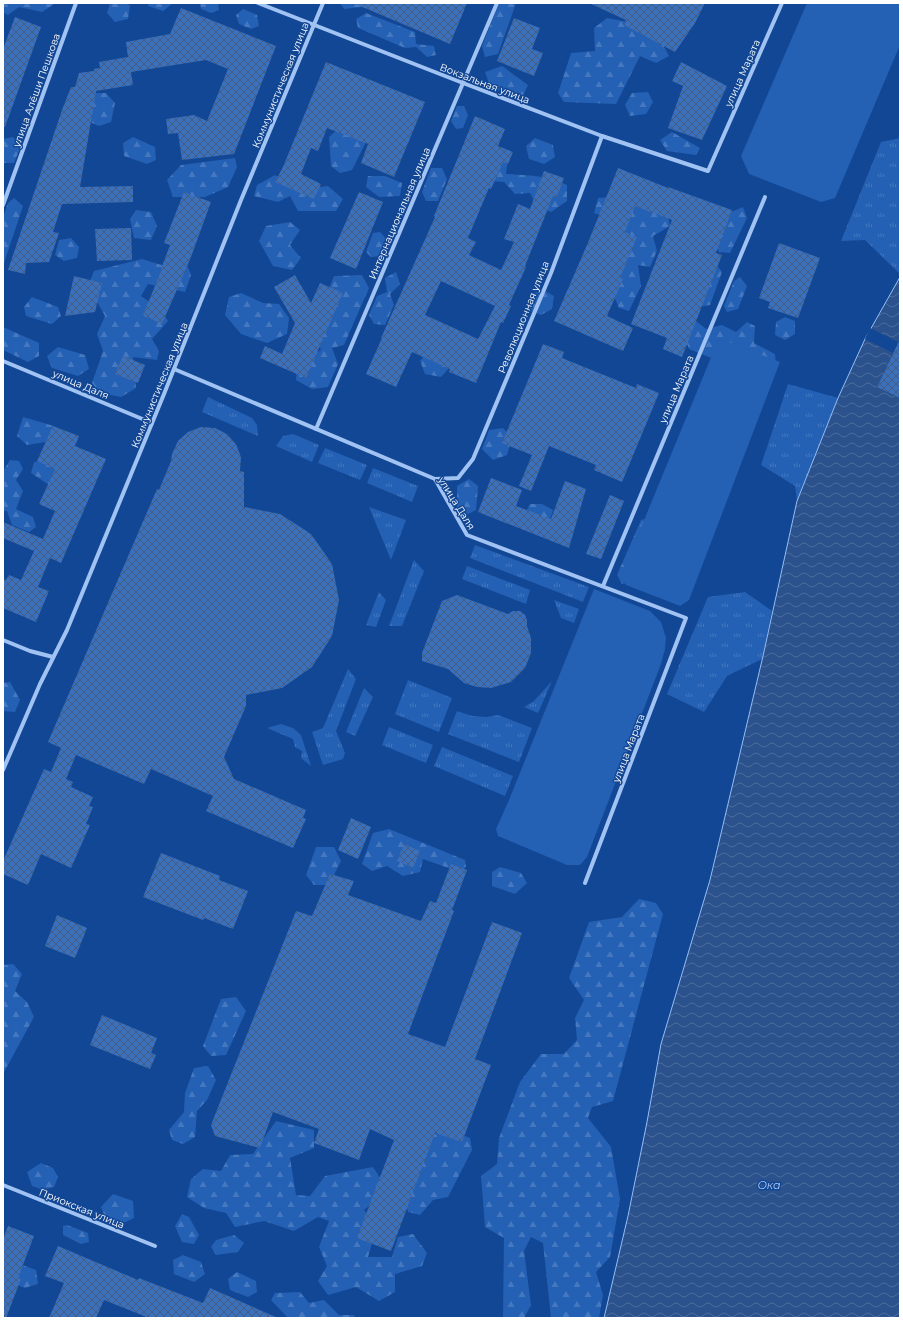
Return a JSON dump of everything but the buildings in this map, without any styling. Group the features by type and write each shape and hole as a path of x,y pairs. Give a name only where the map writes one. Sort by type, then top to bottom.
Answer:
{"street":[{"name":"улица Алёши Пешкова","path":"3,206 76,3"},
{"name":"Вокзальная улица","path":"258,3 463,84 602,136 708,171"},
{"name":"Коммунистическая улица","path":"3,770 40,684 67,630 174,369 241,200 323,3"},
{"name":"Интернациональная улица","path":"316,429 497,3"},
{"name":"улица Марата","path":"708,171 782,3"},
{"name":"Революционная улица","path":"435,479 458,478 473,459 550,273 602,136"},
{"name":"улица Марата","path":"603,586 765,197"},
{"name":"улица Даля","path":"3,361 152,423"},
{"name":"улица Даля","path":"174,369 435,479 467,535 686,618"},
{"name":"улица Марата","path":"584,883 686,618"},
{"path":"3,640 30,651 53,657"},
{"name":"Приокская улица","path":"3,1185 155,1246"}],"green space":[{"path":"3,3 56,3 42,12 19,7 8,15 3,12"},
{"path":"110,3 127,3 130,6 128,19 115,22 107,13"},
{"path":"149,3 173,3 163,11 148,6"},
{"path":"200,3 218,3 219,10 211,13 201,9"},
{"path":"340,3 363,3 362,7 344,9"},
{"path":"499,3 516,3 498,54 485,57 482,46"},
{"path":"807,3 900,3 900,45 835,198 821,202 749,174 741,156"},
{"path":"243,9 257,15 259,26 251,29 239,24 236,15"},
{"path":"366,13 415,32 416,44 434,46 436,55 427,57 416,47 405,48 358,28 356,19"},
{"path":"607,18 654,27 669,56 656,63 640,56 616,104 564,102 558,93 571,53 595,51 594,28"},
{"path":"502,66 528,85 523,96 491,89 485,72"},
{"path":"648,92 653,102 646,114 630,116 625,105 632,93"},
{"path":"88,93 106,93 115,103 111,122 99,126 83,119"},
{"path":"457,106 464,106 468,115 463,128 456,129 451,121"},
{"path":"340,127 372,130 352,170 340,173 331,166 329,137"},
{"path":"672,132 700,148 696,155 667,151 660,140"},
{"path":"13,137 21,146 14,163 3,163 3,139"},
{"path":"133,137 155,147 156,160 147,164 124,156 123,143"},
{"path":"535,138 553,145 555,157 544,164 529,159 526,146"},
{"path":"900,138 900,274 865,240 841,241 881,142"},
{"path":"494,149 508,158 506,174 544,178 567,185 567,201 551,212 537,206 530,193 515,194 504,182 488,181"},
{"path":"235,158 237,167 228,187 205,197 173,197 167,180 181,165"},
{"path":"431,168 442,168 447,179 438,201 426,201 422,192"},
{"path":"275,175 296,190 328,186 343,199 336,211 298,211 290,196 278,202 254,196 257,185"},
{"path":"368,176 385,176 402,183 400,196 379,197 366,187"},
{"path":"645,189 667,211 670,226 653,236 657,251 650,267 638,265 641,286 629,311 619,308 609,285 613,219 594,213 598,198 612,197"},
{"path":"14,198 23,206 3,266 3,218 8,203"},
{"path":"743,207 747,218 730,253 719,252 715,244 726,214"},
{"path":"136,210 151,212 157,226 151,240 134,238 130,219"},
{"path":"290,222 300,230 290,245 301,258 292,270 273,266 259,241 266,226"},
{"path":"380,232 389,242 383,256 371,257 366,252 373,233"},
{"path":"71,238 79,247 77,258 64,261 55,255 59,240"},
{"path":"142,259 165,266 186,262 191,275 185,292 148,284 141,296 161,310 168,321 152,339 159,351 157,360 133,357 136,388 121,397 100,393 92,383 103,351 97,334 105,316 88,286 94,271"},
{"path":"716,264 722,272 710,305 698,307"},
{"path":"396,272 400,284 390,294 394,305 385,325 374,324 369,315 377,296 387,292 385,278"},
{"path":"362,275 369,288 344,345 332,348 338,364 328,387 312,389 296,380 297,363 321,350 313,328 334,276"},
{"path":"740,277 747,286 738,309 727,312 724,306 734,281"},
{"path":"541,289 554,296 552,309 541,315 528,310 530,296"},
{"path":"241,293 263,303 279,304 289,318 287,334 267,343 241,334 225,315 229,297"},
{"path":"32,297 58,307 61,316 52,324 26,316 24,307"},
{"path":"785,317 795,321 795,334 785,340 775,335 776,322"},
{"path":"685,319 696,321 706,329 722,325 736,332 747,322 755,326 754,343 775,354 776,365 714,359 689,349 681,329"},
{"path":"3,327 39,343 39,356 28,362 3,350"},
{"path":"719,338 780,362 689,600 680,606 626,585 621,576"},
{"path":"58,347 85,355 89,369 78,376 52,368 47,356"},
{"path":"430,348 450,367 441,377 425,374 420,361"},
{"path":"788,384 838,398 797,501 795,486 761,465"},
{"path":"208,397 252,418 257,425 258,436 202,412"},
{"path":"23,417 54,426 52,441 27,445 17,436"},
{"path":"503,428 512,438 507,455 493,460 482,449 489,430"},
{"path":"293,434 319,445 312,462 276,446 283,436"},
{"path":"325,448 367,465 360,480 318,463"},
{"path":"10,460 19,461 23,469 16,480 23,491 16,509 33,517 36,527 29,532 12,525 7,511 3,511 3,471"},
{"path":"43,461 79,479 75,492 46,483 31,473 34,462"},
{"path":"373,468 418,486 412,502 367,483"},
{"path":"469,479 478,486 476,510 468,514 457,511 457,486"},
{"path":"530,504 542,504 553,510 548,526 524,515"},
{"path":"369,507 406,520 391,560"},
{"path":"648,518 632,582 622,584 617,575 641,520"},
{"path":"475,545 589,587 583,602 470,558"},
{"path":"414,560 424,571 402,626 389,626"},
{"path":"467,566 530,590 526,604 462,579"},
{"path":"594,589 650,611 661,622 666,638 665,649 661,664 587,857 580,865 567,865 498,836 496,829"},
{"path":"379,592 386,600 376,627 366,625"},
{"path":"745,592 772,611 762,659 727,676 704,712 667,694 708,597"},
{"path":"554,600 579,609 574,623 561,618"},
{"path":"348,669 356,679 336,731 345,753 343,759 323,765 312,732 323,728"},
{"path":"408,680 452,698 439,732 395,714"},
{"path":"552,681 538,713 524,707 534,701"},
{"path":"10,682 20,700 15,712 3,711 3,683"},
{"path":"364,688 373,697 355,736 346,732"},
{"path":"457,711 472,716 486,717 498,715 532,728 519,762 448,734"},
{"path":"281,724 293,728 301,735 311,766 301,758 302,751 295,747 293,739 267,728"},
{"path":"389,727 433,745 426,763 382,745"},
{"path":"442,747 513,776 505,796 434,766"},
{"path":"389,829 465,860 466,867 460,872 423,859 420,872 403,876 387,866 372,871 362,864 373,833"},
{"path":"316,847 334,847 341,861 329,885 314,885 306,875"},
{"path":"500,867 521,873 527,883 515,894 492,886 492,872"},
{"path":"639,899 656,903 663,914 613,1101 592,1107 588,1118 611,1147 620,1199 610,1257 596,1272 603,1295 599,1318 551,1318 543,1243 531,1237 524,1251 531,1305 524,1318 503,1318 504,1238 485,1227 481,1176 497,1164 499,1138 520,1082 541,1054 564,1054 577,1040 575,1018 584,1000 569,978 589,922 622,917"},
{"path":"13,964 22,974 15,991 27,1002 34,1017 3,1074 3,965"},
{"path":"236,997 246,1011 226,1055 211,1056 203,1046 221,999"},
{"path":"208,1066 216,1080 207,1100 197,1111 195,1137 183,1144 172,1140 169,1130 184,1112 185,1093 194,1068"},
{"path":"276,1121 314,1130 314,1148 290,1158 296,1195 310,1196 325,1176 373,1167 384,1184 377,1200 364,1210 377,1226 368,1257 392,1257 398,1237 413,1234 427,1253 422,1266 395,1274 395,1292 379,1301 356,1287 328,1295 318,1281 327,1266 319,1247 329,1221 318,1217 294,1231 264,1221 235,1227 226,1213 204,1208 187,1197 191,1179 203,1169 221,1171 230,1155 253,1154"},
{"path":"449,1130 470,1138 472,1150 448,1197 433,1200 420,1215 408,1212 400,1177 424,1137"},
{"path":"41,1163 53,1168 58,1177 54,1187 43,1190 32,1186 27,1172"},
{"path":"113,1194 133,1201 134,1218 119,1225 106,1220 101,1207"},
{"path":"182,1214 189,1217 199,1235 194,1244 182,1242 175,1226"},
{"path":"67,1225 88,1233 89,1242 81,1244 63,1235 63,1226"},
{"path":"234,1235 244,1243 238,1252 216,1255 211,1247 216,1240"},
{"path":"183,1255 201,1262 205,1274 194,1282 174,1274 173,1260"},
{"path":"3,1258 36,1270 38,1284 25,1288 3,1280"},
{"path":"237,1272 256,1281 257,1292 248,1297 230,1290 228,1279"},
{"path":"300,1292 309,1303 324,1300 339,1315 354,1315 355,1318 287,1317 271,1300 275,1293"}],"water":[{"name":"Ока","path":"900,277 900,1318 604,1318 628,1216 661,1044 710,880 763,656 797,501 838,398 865,339"}],"pier":[{"path":"870,328 898,342 900,338 900,398 877,387 893,353 865,339"}]}
